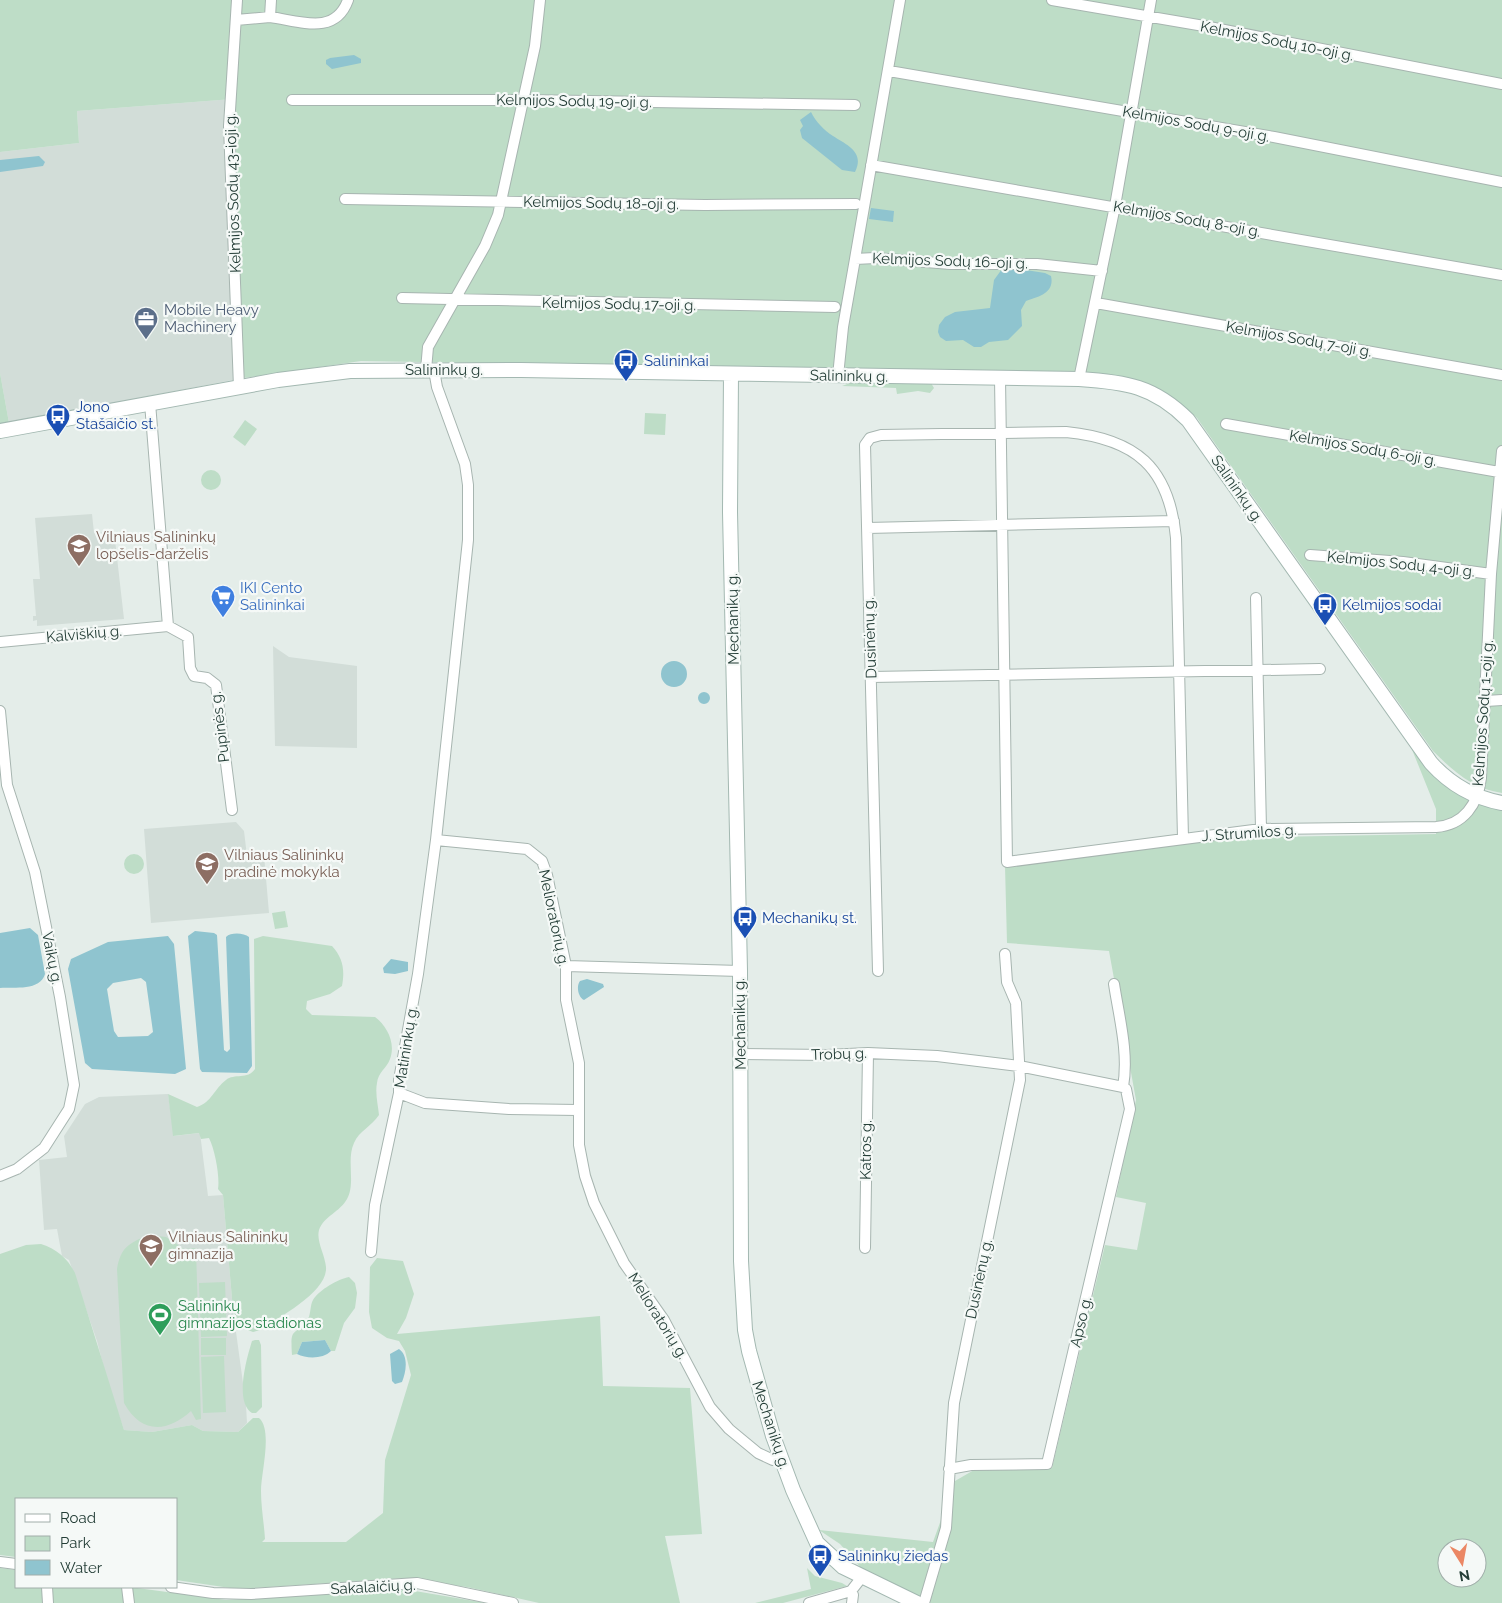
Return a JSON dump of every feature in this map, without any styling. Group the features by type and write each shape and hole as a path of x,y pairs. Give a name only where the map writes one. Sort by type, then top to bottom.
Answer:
{"main road":[{"name":"Salininkų g.","path":"0,431 239,387 334,372 430,370 1079,379 1137,386 1164,399 1188,420 1431,763 1454,785 1502,803"},
{"name":"Mechanikų g.","path":"732,374 730,512 740,971 743,1309 749,1351 781,1460 817,1542 830,1557 862,1577 917,1603"}],"street":[{"name":"Kelmijos Sodų 43-ioji g.","path":"238,0 228,126 237,313 236,375 239,387"},
{"path":"270,17 271,0"},
{"path":"236,20 270,17 327,23 344,13 348,0"},
{"path":"436,840 468,540 468,485 465,464 430,370 428,346 489,237 501,200 535,46 540,0"},
{"path":"855,259 900,0"},
{"name":"Kelmijos Sodų 10-oji g.","path":"1052,0 1502,84"},
{"path":"1079,379 1115,206 1151,0"},
{"name":"Kelmijos Sodų 9-oji g.","path":"888,71 1130,112 1502,182"},
{"name":"Kelmijos Sodų 19-oji g.","path":"292,100 523,100 855,105"},
{"name":"Kelmijos Sodų 8-oji g.","path":"871,165 1502,274"},
{"name":"Kelmijos Sodų 18-oji g.","path":"345,199 501,200 705,205 856,204"},
{"name":"Kelmijos Sodų 16-oji g.","path":"838,376 843,327 855,259 875,258 958,264 1037,264 1102,271"},
{"name":"Kelmijos Sodų 17-oji g.","path":"402,298 835,308"},
{"name":"Kelmijos Sodų 7-oji g.","path":"1096,303 1502,375"},
{"path":"1000,378 1005,675"},
{"path":"150,403 168,626"},
{"name":"Kelmijos Sodų 6-oji g.","path":"1226,424 1499,472"},
{"name":"Dusinėnų g.","path":"878,971 872,677 866,528 865,445 870,438 880,435 1086,434 1109,440 1128,449 1143,460 1160,480 1169,498 1174,521 1180,672 1183,838"},
{"name":"Kelmijos Sodų 1-oji g.","path":"1477,795 1481,778 1491,574 1500,503 1499,472 1502,452"},
{"path":"866,528 1174,521"},
{"name":"Kelmijos Sodų 4-oji g.","path":"1310,555 1403,562 1491,574"},
{"path":"1256,598 1261,829"},
{"path":"1490,603 1502,604"},
{"name":"Kalviškių g.","path":"0,642 168,626"},
{"name":"Pupinės g.","path":"168,626 188,637 190,668 194,676 208,678 216,684 232,810"},
{"path":"872,677 1320,669"},
{"name":"J. Strumilos g.","path":"1005,675 1008,862 1261,829 1447,826 1461,819 1469,812 1477,795"},
{"path":"1486,701 1502,700"},
{"name":"Vaikų g.","path":"0,711 7,785 35,872 60,997 74,1085 69,1110 44,1148 17,1169 0,1176"},
{"name":"Melioratorių g.","path":"436,840 527,849 536,854 542,861 547,875 566,966 566,1000 579,1063 579,1145 584,1176 594,1203 624,1263 664,1320 710,1407 720,1420 758,1453 773,1460 781,1460"},
{"name":"Matininkų g.","path":"371,1252 375,1205 399,1093 399,1080 418,974 436,840"},
{"name":"Dusinėnų g.","path":"924,1603 946,1528 954,1403 1020,1080 1016,1003 1007,982 1005,954"},
{"path":"566,966 740,971"},
{"name":"Apso g.","path":"949,1469 971,1464 1046,1464 1130,1109 1128,1095 1122,1087 1124,1050 1114,984"},
{"name":"Trobų g.","path":"740,1054 827,1055 868,1053 937,1056 1019,1066"},
{"name":"Katros g.","path":"865,1248 868,1053"},
{"path":"1019,1066 1122,1087"},
{"path":"399,1093 425,1103 509,1109 578,1110"},
{"path":"0,1562 15,1564"},
{"path":"809,1603 851,1591 862,1577"},
{"name":"Sakalaičių g.","path":"175,1588 213,1598 417,1583 512,1603"},
{"path":"47,1588 48,1603"},
{"path":"127,1588 129,1603"},
{"path":"851,1591 853,1595 852,1603"}],"shaded area":[{"path":"233,99 243,378 9,423 0,373 0,152 79,143 77,111"},
{"name":"Vilniaus Salininkų lopšelis-darželis","path":"92,514 94,533 114,531 124,619 37,626 37,620 33,621 33,616 36,616 33,579 40,579 35,518"},
{"path":"273,646 289,657 357,666 357,748 275,746"},
{"name":"Vilniaus Salininkų pradinė mokykla","path":"236,822 244,831 247,856 264,855 269,913 151,923 144,829"},
{"name":"Vilniaus Salininkų gimnazija","path":"168,1094 174,1136 200,1133 208,1196 223,1195 233,1310 246,1405 247,1423 238,1432 203,1431 192,1425 152,1432 124,1430 108,1384 97,1341 69,1260 62,1256 57,1229 44,1230 39,1160 67,1157 64,1136 85,1104 99,1097"}],"green space":[{"path":"0,0 1502,0 1502,793 1482,788 1464,778 1433,751 1197,418 1160,390 1134,380 1105,374 1088,373 361,361 243,378 233,99 77,111 79,143 0,152"},
{"path":"0,373 9,423 0,424"},
{"path":"850,383 931,383 934,388 930,393 918,391 897,394 896,388 842,386"},
{"path":"645,413 666,414 665,435 644,434"},
{"path":"245,420 257,429 245,446 233,437"},
{"path":"211,470 218,473 221,480 218,487 211,490 204,487 201,480 204,473"},
{"path":"1411,747 1431,771 1460,794 1502,808 1502,1603 931,1603 861,1568 840,1544 819,1530 933,1542 955,1481 974,1470 1052,1468 1105,1245 1137,1250 1146,1203 1116,1197 1136,1100 1109,951 1007,943 1005,866 1199,842 1264,837 1436,834 1436,809"},
{"path":"134,854 141,857 144,864 141,871 134,874 127,871 124,864 127,857"},
{"path":"285,911 288,927 275,929 272,913"},
{"path":"263,936 332,946 339,955 342,964 342,986 330,994 307,1001 306,1009 312,1015 375,1017 387,1030 391,1041 392,1053 389,1062 378,1079 376,1091 379,1115 359,1135 354,1143 351,1157 350,1193 344,1203 324,1221 319,1230 318,1234 326,1267 325,1276 319,1286 301,1303 260,1330 253,1332 240,1327 233,1310 223,1195 218,1189 218,1171 211,1143 209,1138 201,1139 199,1133 173,1136 168,1094 197,1107 210,1099 229,1078 249,1074 255,1069 254,939"},
{"name":"Salininkų gimnazijos stadionas","path":"148,1235 166,1237 184,1249 196,1248 201,1419 196,1420 191,1411 173,1423 155,1427 146,1425 138,1420 124,1403 117,1269 126,1247"},
{"path":"41,1244 52,1249 69,1263 75,1273 124,1430 152,1432 192,1425 203,1431 238,1432 253,1418 259,1418 263,1424 266,1442 261,1491 265,1539 262,1542 346,1542 383,1513 385,1460 411,1375 405,1351 399,1341 387,1338 372,1328 369,1312 370,1267 377,1258 403,1261 414,1294 406,1318 397,1334 600,1316 603,1386 690,1388 702,1534 665,1536 680,1603 539,1603 467,1587 405,1578 237,1589 178,1580 178,1498 15,1498 15,1557 0,1555 0,1254 26,1245"},
{"path":"349,1277 355,1283 357,1293 355,1308 344,1323 335,1351 331,1351 325,1340 302,1342 297,1354 292,1355 292,1335 308,1319 313,1300 329,1286"},
{"path":"225,1282 227,1336 201,1337 199,1283"},
{"path":"201,1338 226,1338 226,1355 201,1355"},
{"path":"259,1340 261,1345 262,1407 256,1413 252,1413 244,1399 243,1379 247,1357 252,1341"},
{"path":"224,1356 226,1412 203,1413 201,1357"},
{"path":"0,1568 15,1570 15,1588 137,1588 226,1600 403,1589 486,1603 0,1603"},
{"path":"807,1568 815,1576 847,1586 783,1603 755,1603 811,1589"}],"water":[{"path":"354,55 361,59 361,63 332,69 326,64 326,60 330,58"},
{"path":"811,112 823,128 849,146 856,154 858,165 855,172 842,170 802,138 800,130 803,126 800,120"},
{"path":"39,156 45,162 43,166 0,172 0,160"},
{"path":"871,208 894,211 893,222 869,219"},
{"path":"1013,268 1045,273 1051,276 1052,282 1044,293 1026,301 1021,310 1022,326 1008,340 989,342 981,347 974,347 963,340 946,341 940,337 938,332 939,325 945,317 955,312 990,308 994,280 1002,269"},
{"path":"674,661 683,665 687,674 683,683 674,687 665,683 661,674 665,665"},
{"path":"702,692 706,692 710,698 706,704 702,704 698,700 698,696"},
{"path":"30,928 38,935 45,974 33,986 0,988 0,933"},
{"path":"195,931 217,935 224,1050 227,1052 230,1049 226,937 231,934 238,934 249,937 252,1066 247,1073 202,1072 200,1069 188,936"},
{"path":"168,936 174,944 186,1069 175,1074 92,1069 85,1063 68,969 71,959 108,942","holes":["141,978 146,982 153,1032 148,1036 118,1037 114,1031 107,989 113,983"]},
{"path":"391,959 408,962 408,971 395,974 384,973 383,968"},
{"path":"587,979 603,984 604,987 584,1000 579,994 578,986 580,981"},
{"path":"325,1340 331,1351 324,1356 305,1357 297,1354 302,1342"},
{"path":"399,1349 405,1360 405,1374 402,1382 395,1384 392,1381 390,1354"}],"place":[{"name":"Mobile Heavy Machinery","path":"146,340"},
{"name":"Salininkai","path":"626,382"},
{"name":"Jono Stašaičio st.","path":"58,437"},
{"name":"Vilniaus Salininkų lopšelis-darželis","path":"79,567"},
{"name":"IKI Cento Salininkai","path":"223,618"},
{"name":"Kelmijos sodai","path":"1325,626"},
{"name":"Vilniaus Salininkų pradinė mokykla","path":"207,885"},
{"name":"Mechanikų st.","path":"745,939"},
{"name":"Vilniaus Salininkų gimnazija","path":"151,1267"},
{"name":"Salininkų gimnazijos stadionas","path":"160,1336"},
{"name":"Salininkų žiedas","path":"820,1577"}]}
